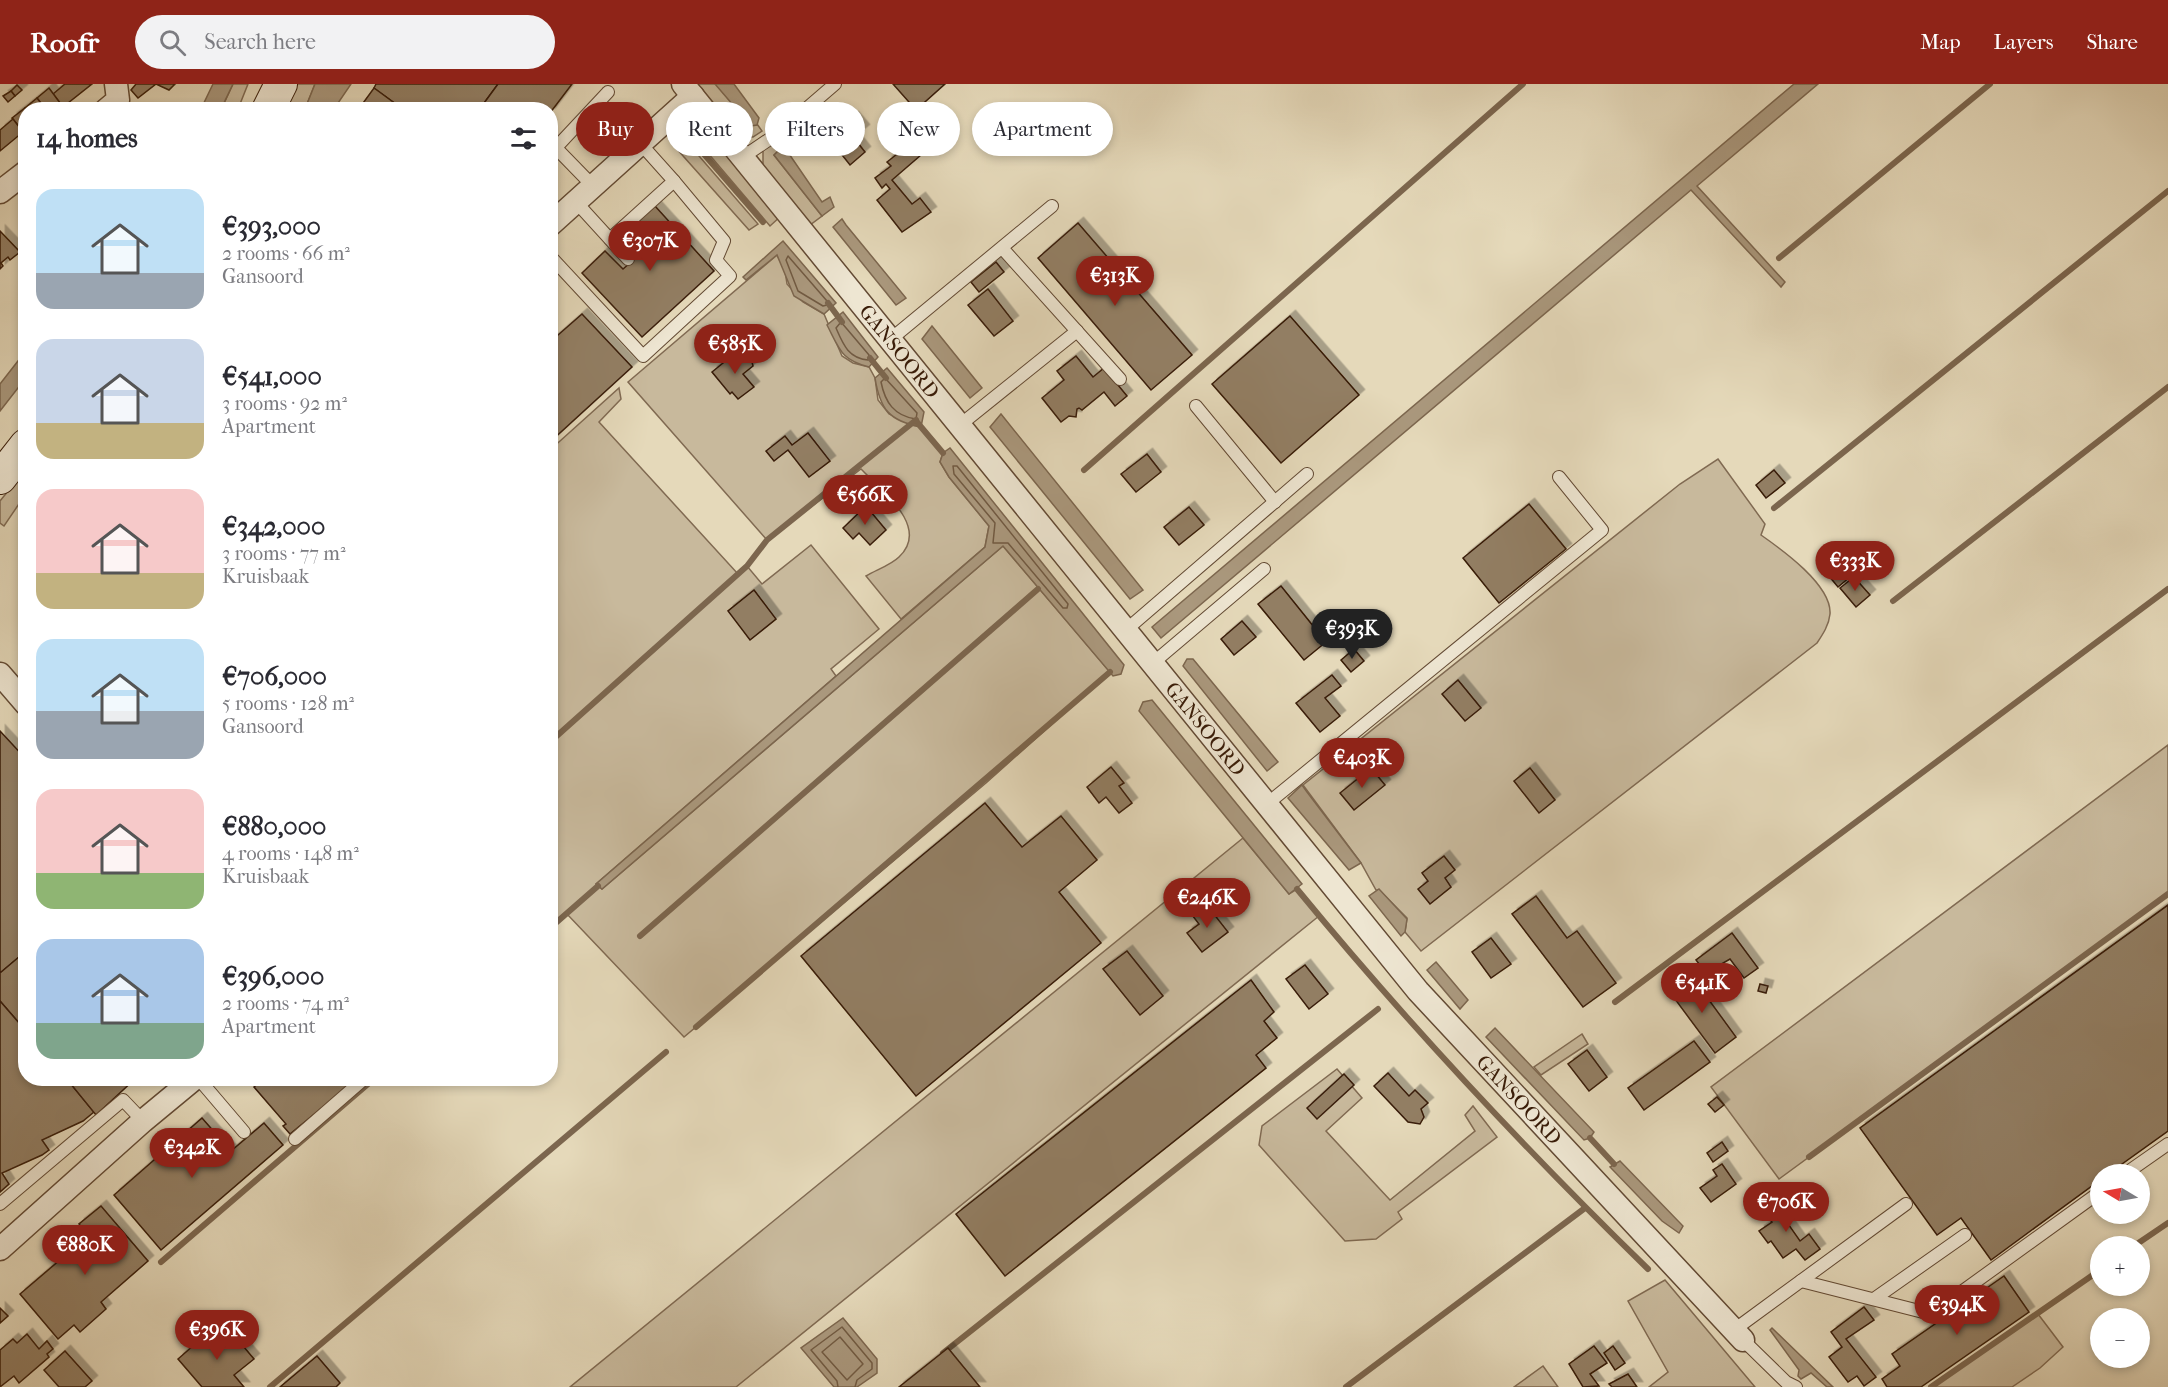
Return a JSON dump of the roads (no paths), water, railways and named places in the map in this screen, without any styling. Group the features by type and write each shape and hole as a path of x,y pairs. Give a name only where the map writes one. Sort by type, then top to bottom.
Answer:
{"main road":[{"path":"272,102 281,84"},
{"path":"0,478 18,455"}],"street":[{"path":"116,84 118,100 116,102"},
{"name":"GANSOORD","path":"654,128 688,90 1418,991 1738,1335"},
{"name":"GANSOORD","path":"558,218 626,156"},
{"path":"0,192 18,178"},
{"path":"0,674 18,695"},
{"path":"0,1249 183,1086"}],"lane":[{"path":"743,157 777,134 835,84"},
{"path":"558,146 609,92"},
{"path":"558,155 593,186"},
{"path":"558,265 644,356 730,276 716,260 724,241 652,156"},
{"path":"610,239 674,181"},
{"path":"576,202 628,259"},
{"path":"891,339 1052,207"},
{"path":"1003,249 1120,379"},
{"path":"960,425 1077,331"},
{"path":"1196,406 1275,502"},
{"path":"1126,630 1307,474"},
{"path":"1267,804 1602,530 1559,477"},
{"path":"1153,663 1264,569"},
{"path":"194,1086 244,1132"},
{"path":"295,1139 356,1086"},
{"path":"0,1204 123,1100 143,1121"},
{"path":"2139,1164 2168,1144"},
{"path":"1801,1281 1931,1314 2090,1199"},
{"path":"1796,1387 1786,1382 1738,1335 1801,1281 1906,1204"},
{"path":"1874,1299 1965,1235"}],"water":[{"path":"213,84 233,84 224,102 204,102"},
{"path":"315,84 351,84 339,102 308,102"},
{"path":"715,84 734,84 747,102 730,102"},
{"path":"1794,84 1818,84 1697,186 1785,282 1781,287 1691,190 1161,638 1152,627"},
{"path":"753,110 759,118 757,125 753,126"},
{"path":"775,156 790,156 822,202 830,197 834,207 822,216"},
{"path":"842,219 906,298 896,305 833,227"},
{"path":"783,241 836,303 824,314 794,296 777,255 746,280 743,277"},
{"path":"843,312 878,357 869,367 852,361 842,353 827,325"},
{"path":"932,326 982,388 970,398 922,339"},
{"path":"18,361 18,388 0,411 0,384"},
{"path":"887,368 924,412 921,427 901,421 883,406 875,378"},
{"path":"1001,414 1143,590 1130,599 990,427"},
{"path":"950,448 1124,665 1121,674 1113,676 1003,546 602,889 596,884 985,547 989,526 949,477 940,462 943,453"},
{"path":"1187,659 1193,659 1278,762 1267,771 1183,666"},
{"path":"1152,700 1302,884 1289,894 1139,711 1143,702"},
{"path":"1302,785 1361,863 1349,870 1288,798"},
{"path":"1379,889 1407,919 1405,932 1401,936 1369,896"},
{"path":"1436,962 1468,1000 1460,1009 1427,970"},
{"path":"1495,1028 1594,1132 1590,1138 1584,1140 1486,1037"},
{"path":"1620,1161 1683,1226 1679,1233 1662,1221 1610,1167"},
{"path":"843,1318 877,1359 877,1373 857,1387 834,1387 801,1348"},
{"path":"1772,1328 1833,1387 1827,1387 1811,1373 1801,1379 1798,1376 1799,1370 1770,1330"}],"waterway":[{"path":"1084,470 1523,84"},
{"path":"1779,258 1990,84"},
{"path":"706,156 763,222"},
{"path":"1774,508 2168,191"},
{"path":"828,303 842,322"},
{"path":"870,358 886,378"},
{"path":"1893,601 2168,387"},
{"path":"558,735 747,566 767,540 916,420"},
{"path":"916,421 943,453"},
{"path":"640,936 1038,589"},
{"path":"1615,1002 2168,589"},
{"path":"696,1027 1110,672"},
{"path":"558,921 598,886"},
{"path":"1297,889 1467,1084 1648,1269"},
{"path":"1809,1157 2168,894"},
{"path":"943,1353 1378,1009"},
{"path":"270,1387 666,1052"},
{"path":"161,1262 366,1086"},
{"path":"1590,1138 1614,1164"},
{"path":"1346,1387 1585,1208"},
{"path":"2149,1236 2168,1223"},
{"path":"1931,1387 2090,1277"}]}
